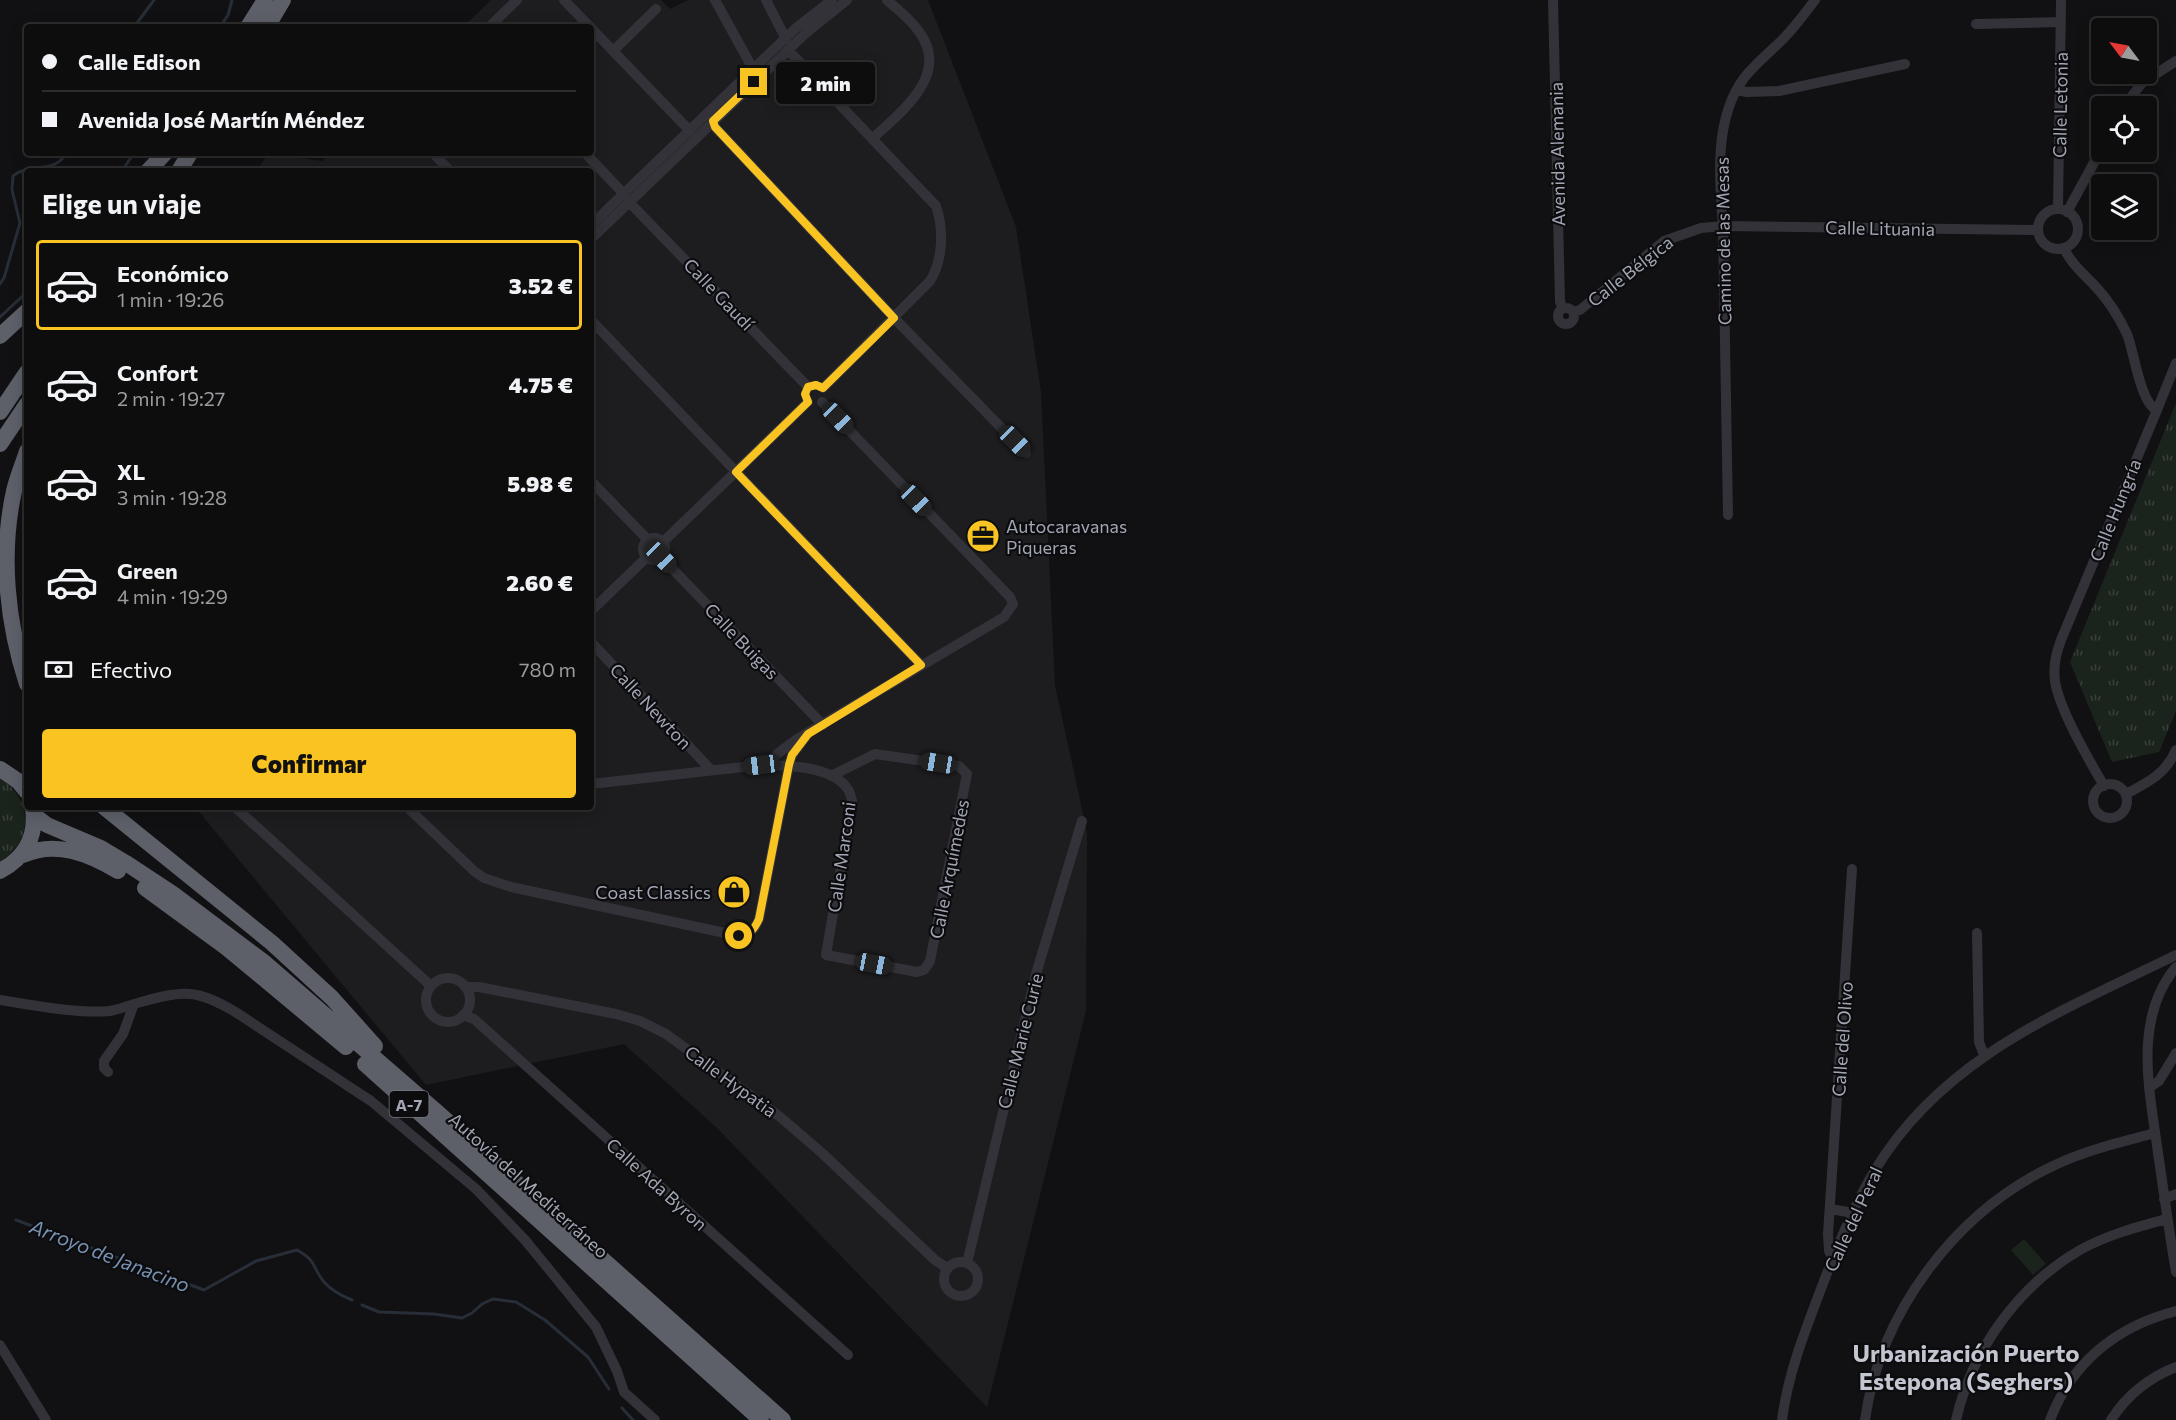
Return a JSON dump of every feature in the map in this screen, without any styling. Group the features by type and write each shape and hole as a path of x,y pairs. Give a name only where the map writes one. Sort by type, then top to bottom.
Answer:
{"highway":[{"path":"250,24 265,0"},
{"path":"269,24 284,0"},
{"path":"151,168 163,156"},
{"path":"0,336 24,314"},
{"path":"0,412 24,376"},
{"path":"0,444 24,408"},
{"path":"24,460 14,490 7,545 8,587 13,633 24,673"},
{"path":"13,633 24,653"},
{"path":"0,769 24,785"},
{"path":"107,810 239,915"},
{"path":"124,810 137,824 200,876 239,915"},
{"name":"Autovía del Mediterráneo","path":"34,811 47,825 126,862 210,921 293,986 783,1420"},
{"name":"A-7","path":"0,871 23,855 34,830 34,811"},
{"name":"Autovía del Mediterráneo","path":"23,855 43,848 55,847 96,859 133,880 227,948 339,1041 762,1420"},
{"name":"Autovía del Mediterráneo","path":"239,915 332,998 437,1112"}],"street":[{"path":"492,24 518,0"},
{"path":"564,0 586,24"},
{"path":"715,0 753,69"},
{"path":"766,0 787,44 936,206 940,229 938,262 935,272 924,289 823,388"},
{"path":"594,223 677,156 809,24 818,10 832,0"},
{"path":"594,235 645,174 753,69 846,0"},
{"path":"872,139 905,108 924,84 930,66 927,47 921,35 909,20 886,0"},
{"name":"Avenida Alemania","path":"1553,0 1560,303 1568,310"},
{"name":"Camino de las Mesas","path":"1728,515 1723,226 1720,193 1721,143 1728,113 1737,90 1750,71 1785,37 1815,0"},
{"name":"Calle Letonia","path":"2061,0 2062,211"},
{"path":"613,51 656,9"},
{"path":"1976,24 2061,22"},
{"path":"594,32 690,131"},
{"path":"2132,96 2142,83 2176,61"},
{"path":"1737,90 1779,91 1905,64"},
{"path":"713,121 715,127 894,318 1026,453"},
{"path":"677,156 683,143 690,136 690,131"},
{"path":"436,156 447,168"},
{"name":"Calle Gaudí","path":"588,156 808,387"},
{"path":"2062,211 2093,162"},
{"path":"2052,210 2062,211 2072,216 2078,228 2074,240 2064,248 2046,246 2038,236 2042,218 2052,210"},
{"name":"Calle Bélgica","path":"1568,310 1580,310 1664,241 1701,228 1723,226"},
{"name":"Calle Lituania","path":"1723,226 2038,230"},
{"path":"2064,248 2076,266 2106,298 2117,315 2132,345 2141,385 2148,403 2157,410"},
{"path":"594,323 921,665"},
{"name":"Calle Hungría","path":"2104,786 2061,701 2055,679 2056,660 2061,640 2176,363"},
{"path":"816,385 823,388 825,395 822,402 815,405 808,402 805,394 808,387 816,385"},
{"path":"663,542 808,402"},
{"path":"770,765 777,754 796,739 1004,617 1013,604 1010,597 822,402"},
{"path":"594,484 648,540"},
{"path":"647,557 644,546 648,540 654,538 663,542"},
{"path":"647,557 656,560 661,557 665,552 663,542"},
{"path":"594,608 647,557"},
{"name":"Calle Buigas","path":"661,557 823,725"},
{"name":"Calle Newton","path":"594,645 711,770"},
{"path":"410,810 474,871 493,882 739,936 745,935 751,931 759,919 792,755 808,734"},
{"path":"2126,794 2157,777 2169,764 2176,750"},
{"name":"Calle Arquímedes","path":"826,955 917,972 924,970 930,961 967,774 959,766 875,754 832,775"},
{"name":"Calle Marconi","path":"594,784 770,765 789,765 832,775 848,788 852,801 826,955"},
{"path":"2104,786 2120,786 2126,794 2126,805 2120,815 2115,818 2103,816 2098,812 2094,802 2095,794 2104,786"},
{"path":"238,810 431,986"},
{"name":"Calle Marie Curie","path":"967,1263 1036,974 1082,821"},
{"name":"Calle del Olivo","path":"1833,1258 1829,1251 1828,1238 1852,869"},
{"path":"1977,933 1979,1042 1983,1055"},
{"name":"Calle del Peral","path":"1782,1420 1797,1357 1833,1258 1876,1169 1908,1124 1941,1090 1983,1055 2019,1034 2176,955"},
{"path":"2161,962 2167,980"},
{"path":"2176,967 2167,980 2150,1024 2147,1051 2149,1088 2166,1219 2176,1272"},
{"path":"449,978 465,987 469,1002 463,1015 450,1022 443,1021 430,1013 426,999 431,986 436,981 449,978"},
{"name":"Calle Hypatia","path":"465,987 479,987 616,1014 666,1034 779,1116 934,1260 947,1269"},
{"path":"0,1000 79,1010 110,1011 163,996 190,993 201,994 237,1013 371,1101 477,1189 525,1240 596,1327 617,1371 624,1392 655,1420"},
{"path":"108,1072 104,1068 104,1061 123,1034 134,1004"},
{"name":"Calle Ada Byron","path":"463,1015 474,1019 848,1355"},
{"path":"2149,1088 2159,1081 2176,1053"},
{"path":"1865,1420 1874,1378 1892,1332 1925,1275 1965,1228 2015,1188 2057,1164 2099,1148 2155,1133"},
{"path":"2164,1198 2176,1194"},
{"path":"1831,1209 1853,1213"},
{"path":"1956,1420 1968,1383 1982,1354 2002,1322 2031,1288 2050,1270 2081,1250 2123,1231 2166,1219"},
{"path":"955,1263 967,1263 976,1270 978,1280 974,1289 967,1295 952,1294 946,1287 944,1278 947,1269 955,1263"},
{"path":"2050,1420 2062,1392 2072,1377 2105,1343 2138,1324 2176,1311"},
{"path":"0,1345 46,1420"},
{"path":"2111,1420 2123,1403 2141,1386 2176,1367"}],"shaded area":[{"path":"491,0 661,0 670,9 688,0 928,0 1016,227 1041,392 1055,685 1087,832 1086,1011 987,1407 717,1128 624,1044 426,1085 197,810 594,810 594,168 258,168 267,156 289,156 322,161 328,156 594,156 594,24 466,24"}],"green space":[{"path":"2176,403 2176,711 2159,752 2112,762 2070,662"},
{"path":"0,779 14,790 19,798 23,806 25,824 18,844 0,862"},
{"path":"2024,1239 2046,1264 2033,1275 2011,1250"}],"waterway":[{"path":"136,24 154,0"},
{"path":"222,24 228,15 232,0"},
{"path":"34,168 55,164 64,156"},
{"path":"124,168 132,156"},
{"path":"0,284 4,278 20,223 12,190 13,176 24,170"},
{"path":"0,317 24,295"},
{"name":"Arroyo de Janacino","path":"16,1220 204,1290 256,1261 297,1250 311,1261 327,1285 352,1300"},
{"name":"Arroyo de Janacino","path":"362,1305 379,1312 434,1314 462,1318 493,1299 516,1302 545,1320 588,1357 609,1389"},
{"name":"Arroyo de Janacino","path":"622,1408 633,1420"}],"place":[{"name":"Autocaravanas Piqueras","path":"983,536"},
{"name":"Coast Classics","path":"734,892"}],"district":[{"name":"Urbanización Puerto Estepona (Seghers)","path":"1966,1366"}],"route":[{"path":"739,936 751,931 759,919 792,755 808,734 921,665 736,472 808,402 805,394 808,387 819,385 823,388 894,318 715,127 713,121 754,82"}]}
